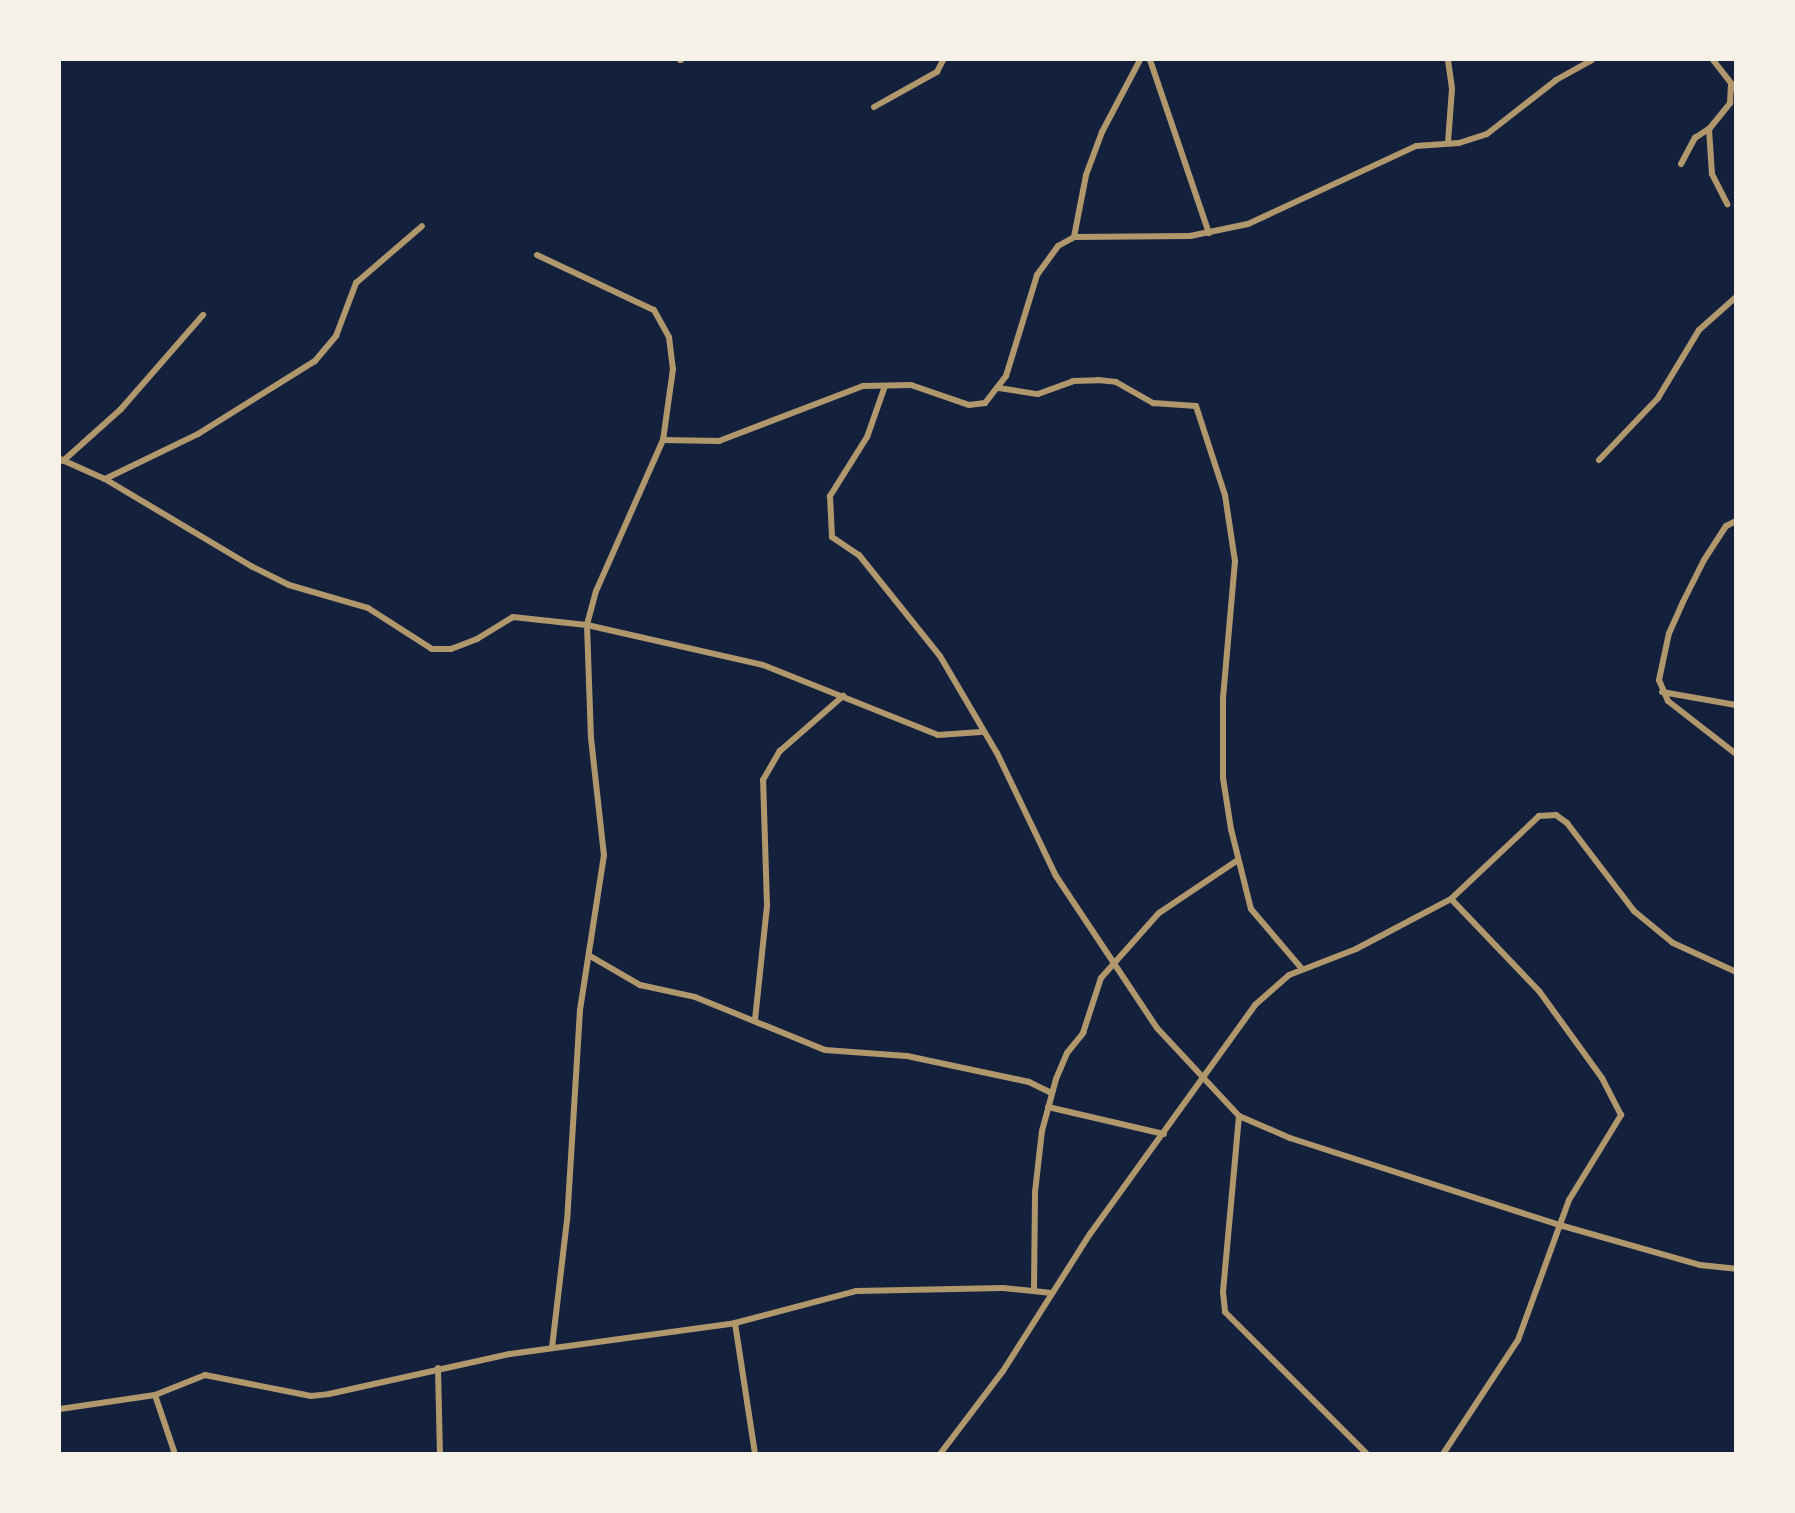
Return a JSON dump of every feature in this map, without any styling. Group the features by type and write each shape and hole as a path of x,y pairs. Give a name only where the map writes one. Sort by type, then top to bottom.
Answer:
{"street":[{"path":"874,107 937,72 943,60"},
{"path":"1074,237 1086,175 1102,132 1140,60"},
{"path":"1150,60 1209,233"},
{"path":"1448,60 1451,89 1448,142"},
{"path":"663,440 719,441 834,394 863,386 911,384 978,405 999,388 1037,275 1058,246 1074,237 1142,239 1209,233 1248,224 1416,146 1471,141 1487,134 1556,80 1592,60"},
{"path":"1681,164 1695,138 1709,129 1730,103 1733,87 1713,60"},
{"path":"1709,129 1712,174 1727,204"},
{"path":"105,479 198,434 315,361 336,336 356,284 422,226"},
{"path":"537,255 654,310 663,322 673,369 663,440 596,591 587,625 591,738 604,855 578,1034 567,1220 552,1347"},
{"path":"1599,460 1658,397 1699,330 1735,297"},
{"path":"203,315 121,409 61,460 105,479 251,566 289,585 368,608 432,649 451,649 477,639 513,617 587,625 763,665 938,735 981,732"},
{"path":"999,388 1038,394 1073,381 1098,380 1116,382 1153,403 1196,406 1225,495 1236,561 1224,684 1223,778 1238,860 1251,909 1302,969"},
{"path":"885,386 867,437 830,496 829,526 832,537 859,555 940,656 1023,802 1056,876 1117,964 1157,1028 1238,1116 1290,1138 1563,1226 1700,1265 1735,1269"},
{"path":"1735,521 1727,526 1704,559 1669,634 1659,680 1662,692 1735,754"},
{"path":"1662,692 1735,705"},
{"path":"755,1020 767,905 763,780 780,751 843,696"},
{"path":"940,1454 1003,1371 1052,1293 1202,1076 1255,1005 1277,984 1302,969 1356,949 1451,899 1539,816 1556,815 1634,911 1673,943 1735,972"},
{"path":"1034,1290 1037,1157 1052,1093 1068,1052 1083,1033 1101,978 1117,964 1159,913 1238,860"},
{"path":"1443,1454 1518,1340 1563,1226 1573,1192 1618,1123 1620,1111 1539,991 1451,899"},
{"path":"590,956 640,985 695,997 825,1050 907,1056 1029,1082 1052,1093"},
{"path":"1048,1107 1164,1134"},
{"path":"1238,1116 1225,1312 1367,1454"},
{"path":"60,1409 155,1395 205,1375 311,1396 438,1368 552,1347 735,1323 869,1289 1034,1290 1052,1293"},
{"path":"735,1323 755,1454"},
{"path":"438,1368 440,1454"},
{"path":"155,1395 175,1454"}]}
